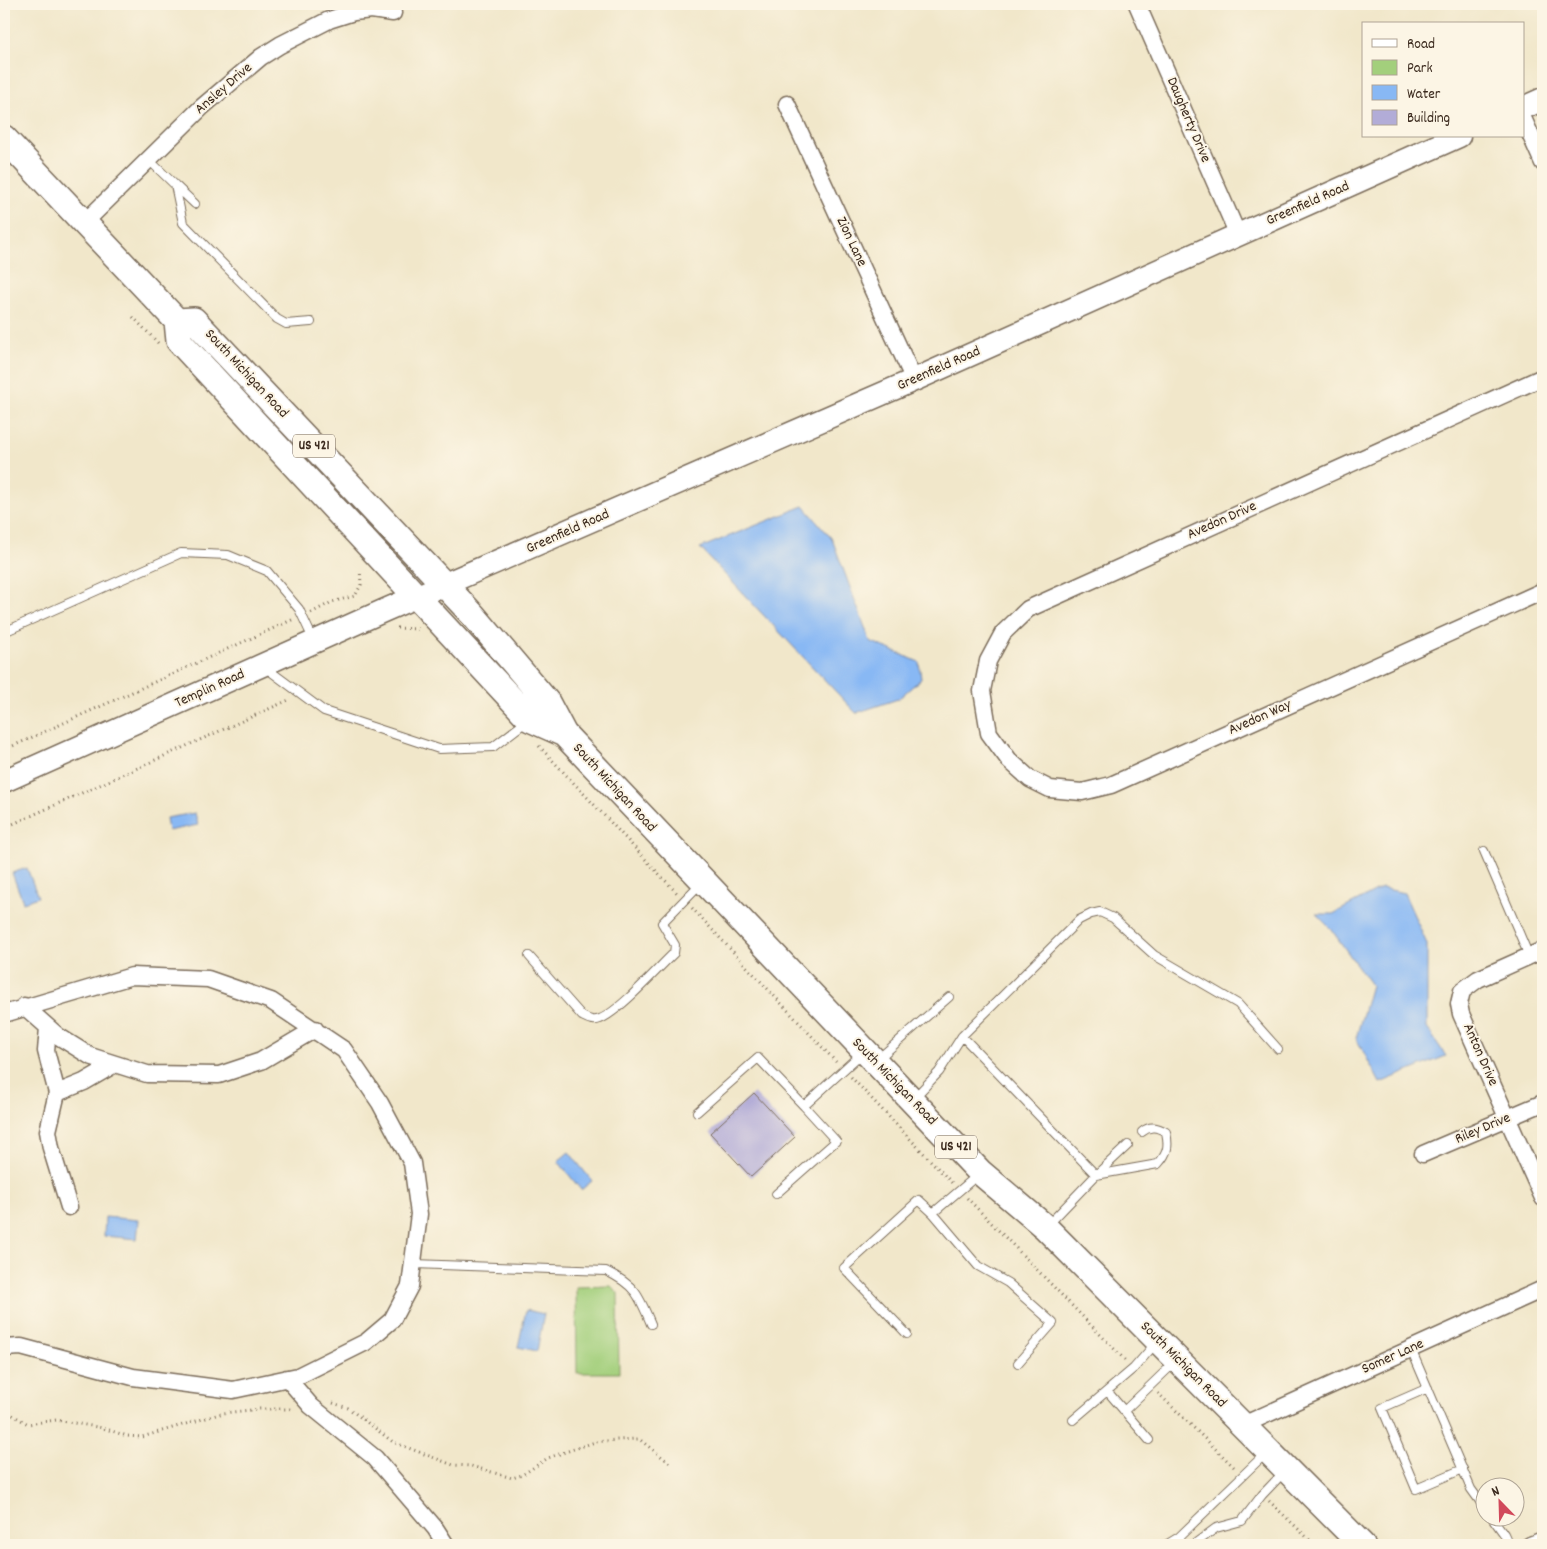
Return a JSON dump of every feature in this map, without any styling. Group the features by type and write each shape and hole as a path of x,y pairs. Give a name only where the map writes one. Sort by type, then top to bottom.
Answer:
{"main road":[{"path":"4,138 177,321"},
{"name":"South Michigan Road","path":"564,734 525,722 416,598 179,341 177,321 194,320 446,585 547,702 564,734 702,882 980,1172 1045,1227 1268,1450 1285,1471 1362,1545"}],"street":[{"name":"Daugherty Drive","path":"1138,4 1238,235"},
{"name":"Ansley Drive","path":"85,222 148,159 230,82 280,44 329,20 354,12 372,10 393,13"},
{"path":"1524,108 1543,99"},
{"name":"Zion Lane","path":"787,104 914,380"},
{"path":"1524,120 1543,163"},
{"name":"Greenfield Road","path":"416,598 914,380 1455,138"},
{"name":"Avedon Drive","path":"989,733 982,691 988,661 1003,632 1028,608 1543,377"},
{"name":"Avedon Way","path":"989,733 1009,760 1030,779 1050,789 1082,792 1111,785 1543,590"},
{"name":"Templin Road","path":"4,781 416,598"},
{"name":"Anton Drive","path":"1508,1118 1461,1014 1459,1004 1462,991 1478,979 1536,953"},
{"path":"4,1014 24,1006 132,976 208,979 272,1001 344,1050 380,1103 412,1163 419,1214 410,1286 392,1320 366,1342 298,1376 233,1390 133,1377 21,1347 4,1348"},
{"path":"24,1006 48,1028 90,1056 147,1074 219,1075 260,1061 315,1029"},
{"path":"48,1028 46,1051 57,1093 48,1131 51,1148 70,1207"},
{"path":"57,1093 84,1082 115,1064"},
{"name":"Riley Drive","path":"1423,1154 1543,1103"},
{"path":"1508,1118 1543,1198"},
{"name":"Somer Lane","path":"1243,1425 1543,1289"},
{"path":"287,1378 311,1406 375,1458 435,1528 446,1545"},
{"path":"1530,1545 1543,1540"}],"lane":[{"path":"148,159 195,204"},
{"path":"175,185 183,223 277,320 286,324 311,322"},
{"path":"4,632 181,553 228,555 267,571 299,609 314,642"},
{"path":"262,665 324,711 439,749 494,747 525,722"},
{"path":"1484,851 1536,953"},
{"path":"529,956 582,1016 590,1020 599,1020 611,1012 674,953 675,945 662,923 702,882"},
{"path":"912,1101 939,1072 962,1036 1079,920 1100,912 1113,918 1154,955 1238,1004 1278,1049"},
{"path":"804,1106 844,1070 870,1056 949,997"},
{"path":"962,1036 1096,1175"},
{"path":"697,1112 758,1058 836,1140 776,1194"},
{"path":"1096,1175 1158,1164 1167,1154 1166,1132 1157,1127 1146,1128 1142,1132"},
{"path":"1045,1227 1128,1145"},
{"path":"933,1214 980,1172"},
{"path":"907,1334 844,1268 919,1200 978,1266 1008,1283 1053,1323 1018,1363"},
{"path":"414,1264 606,1271 626,1280 639,1295 651,1324"},
{"path":"1074,1420 1134,1368 1158,1340"},
{"path":"1411,1349 1474,1493"},
{"path":"1124,1411 1178,1360"},
{"path":"1428,1388 1382,1408 1416,1489 1463,1469"},
{"path":"1108,1392 1150,1440"},
{"path":"1166,1545 1179,1537 1268,1450"},
{"path":"1193,1545 1216,1528 1242,1522 1262,1495 1285,1471"},
{"path":"1499,1526 1509,1545"}],"path":[{"path":"133,317 160,346"},
{"path":"310,614 340,599 350,599 358,592 362,579 358,561"},
{"path":"4,750 294,619"},
{"path":"397,628 415,628 426,633"},
{"path":"4,828 302,694"},
{"path":"525,722 684,900 844,1070 1134,1368"},
{"path":"1151,1385 1242,1476"},
{"path":"1262,1495 1315,1545"}],"green space":[{"path":"611,1286 618,1293 619,1373 577,1373 576,1287"}],"water":[{"path":"804,506 832,539 870,641 919,662 921,679 898,699 856,713 700,548"},
{"path":"195,813 198,825 168,831 166,818"},
{"path":"27,868 38,897 23,902 12,873"},
{"path":"1382,888 1404,893 1427,944 1427,1028 1446,1056 1380,1083 1356,1038 1371,985 1331,929 1316,914 1333,914"},
{"path":"569,1152 592,1181 581,1190 558,1161"},
{"path":"105,1217 139,1220 137,1239 104,1236"},
{"path":"526,1310 544,1314 537,1351 518,1347"}],"building":[{"path":"754,1093 795,1137 751,1177 710,1133"}]}
